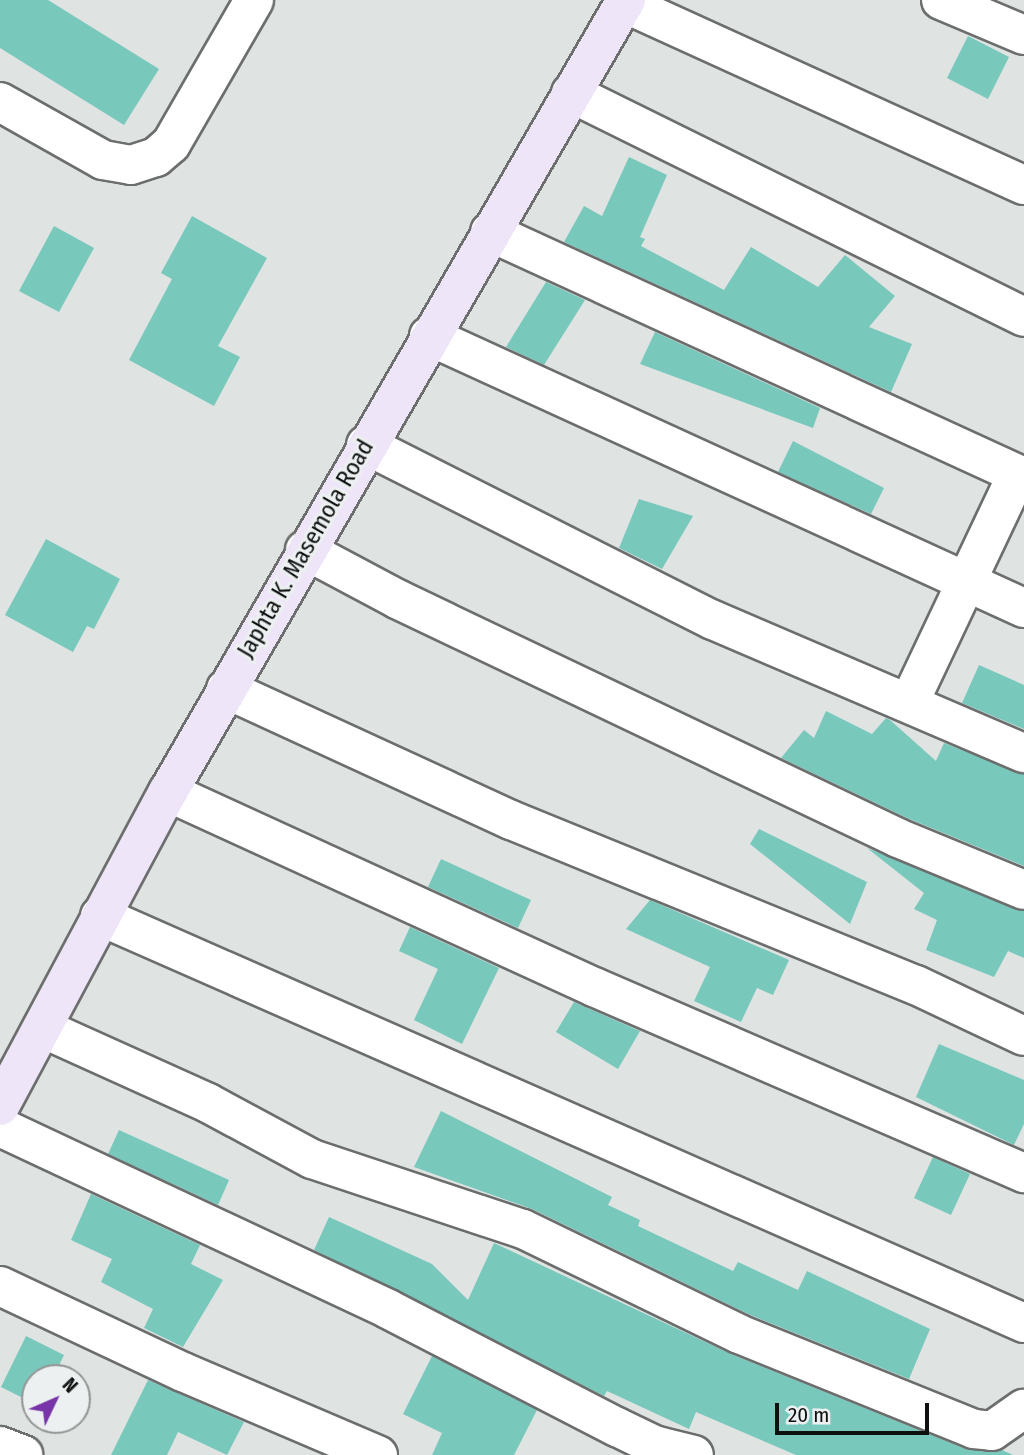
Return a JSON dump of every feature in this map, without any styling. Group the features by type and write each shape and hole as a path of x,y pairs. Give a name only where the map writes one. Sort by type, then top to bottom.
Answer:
{"main road":[{"name":"Japhta K. Masemola Road","path":"0,1106 168,792 305,550 625,2"}],"street":[{"path":"0,102 103,160 131,165 156,157 171,144 254,0"},
{"path":"941,0 1024,35"},
{"path":"625,2 1024,185"},
{"path":"571,93 1024,317"},
{"path":"490,232 1021,476 910,701"},
{"path":"429,336 1024,608"},
{"path":"366,445 713,620 910,701 1024,753"},
{"path":"305,550 397,599 886,832 1024,890"},
{"path":"226,690 511,820 864,963 1024,1036"},
{"path":"168,792 594,987 1024,1172"},
{"path":"100,916 1024,1324"},
{"path":"42,1028 208,1103 312,1159 523,1229 738,1334 974,1429 992,1431 1024,1409"},
{"path":"0,1127 388,1309 642,1439 694,1455"},
{"path":"0,1286 183,1372 378,1455"},
{"path":"0,1446 23,1455"}],"building":[{"path":"0,0 48,0 159,69 124,125 0,48"},
{"path":"968,36 1009,57 988,99 947,78"},
{"path":"629,157 667,175 640,237 645,239 641,246 724,290 751,247 818,287 845,255 895,296 869,327 912,344 891,392 564,242 584,206 602,216"},
{"path":"192,216 267,258 218,346 240,357 214,406 129,360 172,279 161,273"},
{"path":"54,226 94,248 59,312 19,291"},
{"path":"546,282 585,300 544,365 506,347"},
{"path":"655,332 820,408 813,428 640,364"},
{"path":"793,441 884,488 871,514 778,472"},
{"path":"639,499 693,516 662,569 619,548"},
{"path":"46,539 120,579 94,629 87,626 73,652 5,615"},
{"path":"979,665 1024,685 1024,729 962,703"},
{"path":"826,711 872,734 886,718 936,761 944,743 1024,774 1024,866 907,818 781,758 804,730 814,738"},
{"path":"759,829 867,882 850,924 750,844"},
{"path":"867,848 1024,911 1024,958 1008,951 994,977 926,950 937,920 914,909 924,893"},
{"path":"441,859 531,900 518,928 428,887"},
{"path":"650,900 789,960 773,995 757,988 741,1022 694,1001 710,967 626,929"},
{"path":"410,927 499,968 462,1044 414,1020 438,969 399,951"},
{"path":"574,1002 640,1031 618,1069 556,1032"},
{"path":"939,1044 1024,1080 1024,1124 1014,1145 916,1097"},
{"path":"441,1111 612,1197 608,1205 640,1220 638,1226 733,1271 738,1262 798,1290 807,1271 930,1329 909,1379 748,1314 532,1209 414,1167"},
{"path":"119,1130 229,1180 218,1205 108,1154"},
{"path":"933,1157 970,1174 951,1215 914,1198"},
{"path":"91,1194 200,1245 191,1264 223,1280 183,1347 144,1328 153,1309 101,1282 112,1259 71,1240"},
{"path":"329,1217 432,1264 468,1300 494,1243 731,1354 966,1449 1002,1450 1013,1455 796,1455 696,1412 689,1429 607,1391 604,1396 314,1250"},
{"path":"26,1336 64,1355 60,1364 21,1364 21,1397 1,1387"},
{"path":"432,1356 537,1410 514,1455 432,1455 442,1433 403,1414"},
{"path":"148,1380 244,1422 227,1455 178,1432 167,1455 111,1455"}]}
